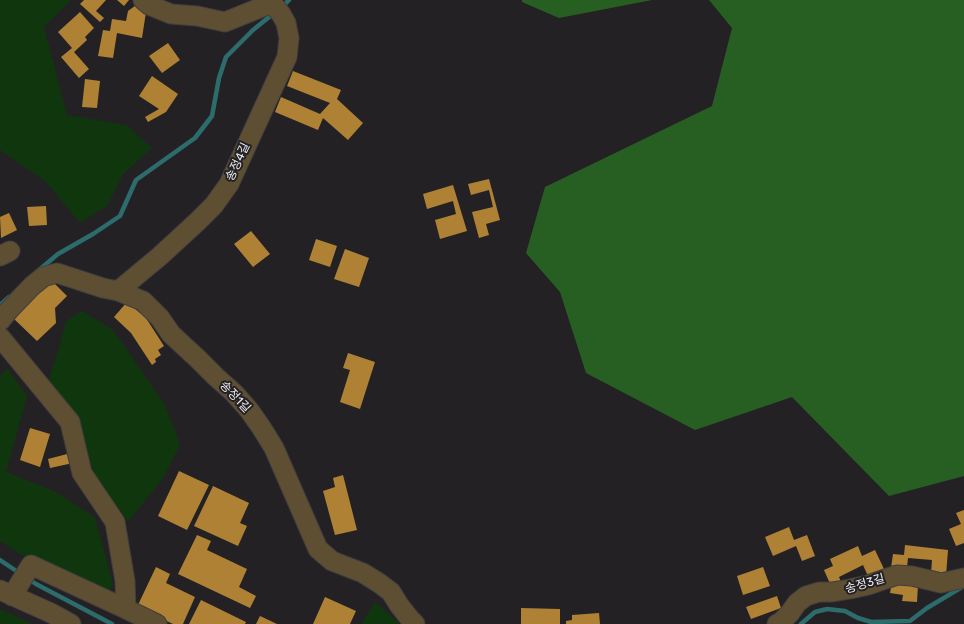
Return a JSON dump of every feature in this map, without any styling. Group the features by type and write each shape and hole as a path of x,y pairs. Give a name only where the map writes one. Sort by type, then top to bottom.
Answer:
{"street":[{"path":"143,0 149,5 171,14 197,16 225,22 272,1"},
{"name":"송정4길","path":"118,291 160,256 198,221 214,205 229,184 287,57 289,38 286,23 272,1"},
{"name":"송정1길","path":"0,321 32,286 43,277 57,273 103,288 118,291 143,301 160,318 171,334 234,393 261,427 274,448 318,549 332,561 362,573 379,582 391,592 399,605 415,624"},
{"path":"0,338 70,422 82,473 115,522 125,581 126,608"},
{"path":"71,624 6,593 31,565 126,608 157,624"},
{"name":"송정3길","path":"777,624 781,622 797,603 806,596 819,592 832,592 856,588 897,575 912,576 941,582 964,578"}],"green space":[{"path":"0,0 71,0 44,27 67,115 126,125 152,148 123,174 107,206 80,223 45,181 0,150"},
{"path":"522,0 652,0 559,18 522,2"},
{"path":"709,0 964,0 964,476 889,496 792,397 695,430 586,373 560,292 526,253 545,187 712,106 732,28"},
{"path":"82,311 113,330 165,405 180,445 163,478 128,522 94,474 78,422 48,382 66,321"},
{"path":"7,368 27,396 6,472 56,492 95,518 113,584 109,591 25,557 0,541 0,377"},
{"path":"375,602 400,624 362,624"},
{"path":"0,609 30,623 32,624 0,624"}],"building":[{"path":"84,0 106,0 96,11 104,18 100,22 80,4"},
{"path":"117,0 129,0 124,6"},
{"path":"139,3 146,12 142,38 117,33 113,58 98,56 103,30 110,31 112,19 126,21 128,11"},
{"path":"80,12 94,28 85,37 87,40 74,52 89,69 79,78 61,57 72,48 58,32"},
{"path":"168,43 180,60 162,73 149,56"},
{"path":"293,71 341,90 337,99 363,123 348,140 323,118 318,130 275,112 281,97 320,114 330,103 287,86"},
{"path":"152,76 178,94 166,112 148,122 145,117 159,109 139,96"},
{"path":"85,79 100,81 97,108 82,107"},
{"path":"489,179 500,220 486,224 489,235 479,238 472,212 493,207 489,190 471,195 468,184"},
{"path":"453,185 467,231 440,239 435,220 456,214 453,201 427,209 423,194"},
{"path":"46,206 47,225 29,226 27,207"},
{"path":"9,213 17,230 1,238 0,217"},
{"path":"251,231 270,254 253,267 234,244"},
{"path":"316,239 337,246 330,267 309,260"},
{"path":"345,249 369,258 359,287 334,279"},
{"path":"51,280 67,296 55,308 56,323 37,341 13,318"},
{"path":"127,302 146,318 164,346 158,350 161,355 155,359 156,362 152,365 131,333 114,317"},
{"path":"348,353 375,362 360,409 340,402 350,370 343,368"},
{"path":"30,428 50,434 40,467 20,460"},
{"path":"71,453 73,463 50,468 48,459"},
{"path":"179,471 209,485 187,530 158,516"},
{"path":"343,475 357,530 335,535 323,491 335,487 333,478"},
{"path":"213,486 249,503 240,523 247,526 238,546 194,526"},
{"path":"964,510 964,543 956,546 949,529 961,524 956,513"},
{"path":"789,527 794,540 807,535 815,556 802,561 796,546 773,556 765,537"},
{"path":"197,535 211,541 207,550 247,569 239,587 256,596 250,608 178,574"},
{"path":"905,545 948,550 946,576 931,574 932,560 908,558 907,567 891,568 893,554 904,555"},
{"path":"858,546 862,556 875,550 884,569 868,576 863,565 839,577 841,582 831,586 824,570 833,566 830,559"},
{"path":"156,567 170,574 166,583 195,597 183,624 173,624 137,607"},
{"path":"763,567 770,586 743,595 737,576"},
{"path":"892,582 918,585 917,602 902,601 903,595 890,593"},
{"path":"777,596 781,608 751,619 746,607"},
{"path":"325,597 356,611 350,624 313,624"},
{"path":"201,600 246,622 245,624 189,624"},
{"path":"521,608 560,609 560,624 521,624"},
{"path":"599,613 600,624 566,624 566,621 572,620 572,615"},
{"path":"260,616 277,624 256,624"}],"waterway":[{"path":"282,7 289,0"},
{"path":"39,270 58,254 93,234 120,216 136,180 195,138 212,116 219,78 226,57 253,30 274,13"},
{"path":"0,305 9,297"},
{"path":"0,560 21,574"},
{"path":"27,578 112,624"},
{"path":"801,624 815,612 827,609 845,611 858,618 871,622 910,621 927,608 964,586"}]}
